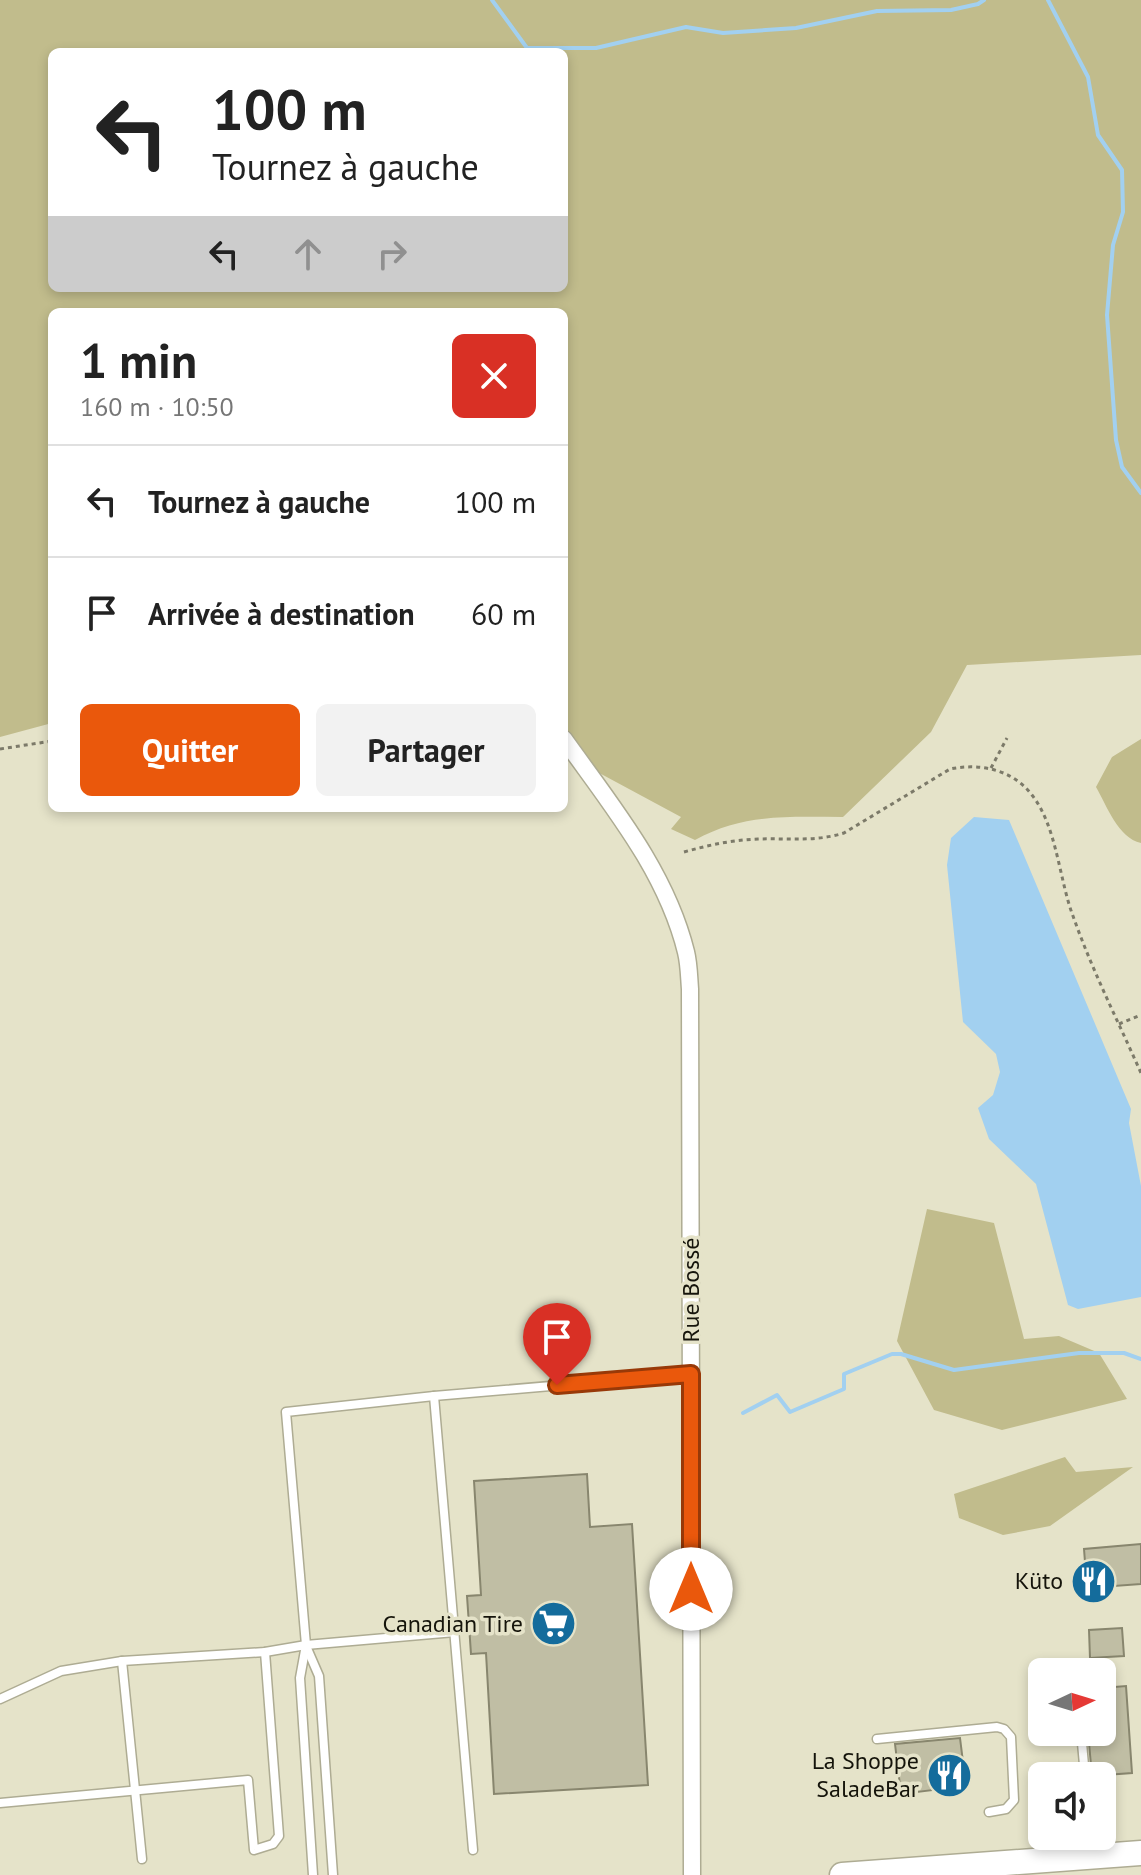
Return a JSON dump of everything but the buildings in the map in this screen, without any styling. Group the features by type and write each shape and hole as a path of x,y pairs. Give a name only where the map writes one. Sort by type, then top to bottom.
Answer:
{"main road":[{"path":"842,1875 1141,1853"}],"street":[{"name":"Rue Bossé","path":"568,745 637,843 663,888 686,953 690,989 692,1875"}],"lane":[{"path":"313,1875 300,1678 306,1645 286,1412 691,1374"},
{"path":"434,1396 473,1850"},
{"path":"0,1699 61,1671 122,1661 265,1652 306,1645 455,1632"},
{"path":"306,1645 319,1676 333,1875"},
{"path":"0,1803 248,1780 254,1850 273,1844 279,1836 265,1652"},
{"path":"122,1661 142,1859"},
{"path":"877,1739 997,1727 1004,1729 1011,1737 1014,1800 1006,1809 989,1812"}],"path":[{"path":"991,768 1007,738"},
{"path":"0,749 48,742"},
{"path":"684,852 720,842 827,838 844,833 950,769 970,765 991,768 1013,778 1032,794 1044,816 1071,914 1141,1073"},
{"path":"1119,1024 1141,1015"}],"shaded area":[{"path":"0,0 1141,0 1141,655 967,665 931,732 843,817 767,818 731,825 695,840 671,829 681,817 568,756 568,308 48,308 48,724 0,737"},
{"path":"1141,739 1141,843 1120,828 1096,787 1112,757"},
{"path":"927,1209 994,1223 1024,1339 1059,1336 1099,1353 1127,1399 1002,1430 934,1410 897,1341"},
{"path":"1065,1457 1076,1472 1133,1467 1050,1526 1003,1535 959,1518 954,1494"}],"water":[{"path":"974,817 1009,820 1131,1109 1129,1123 1141,1186 1141,1297 1078,1309 1068,1305 1036,1184 989,1139 978,1108 993,1095 1000,1072 996,1054 963,1022 947,865 951,838"}],"waterway":[{"path":"492,0 527,48 596,48 686,27 723,33 796,28 877,11 951,10 984,0"},
{"path":"1048,0 1088,77 1098,135 1122,170 1123,212 1113,245 1107,315 1116,440 1122,467 1141,493"},
{"path":"743,1413 777,1395 790,1412 844,1389 844,1374 892,1354 954,1370 1079,1353 1124,1353 1141,1359"}],"place":[{"name":"Küto","path":"1094,1581"},
{"name":"Canadian Tire","path":"554,1624"},
{"name":"La Shoppe SaladeBar","path":"950,1775"}],"route":[{"path":"557,1385 691,1374 691,1589"}]}
